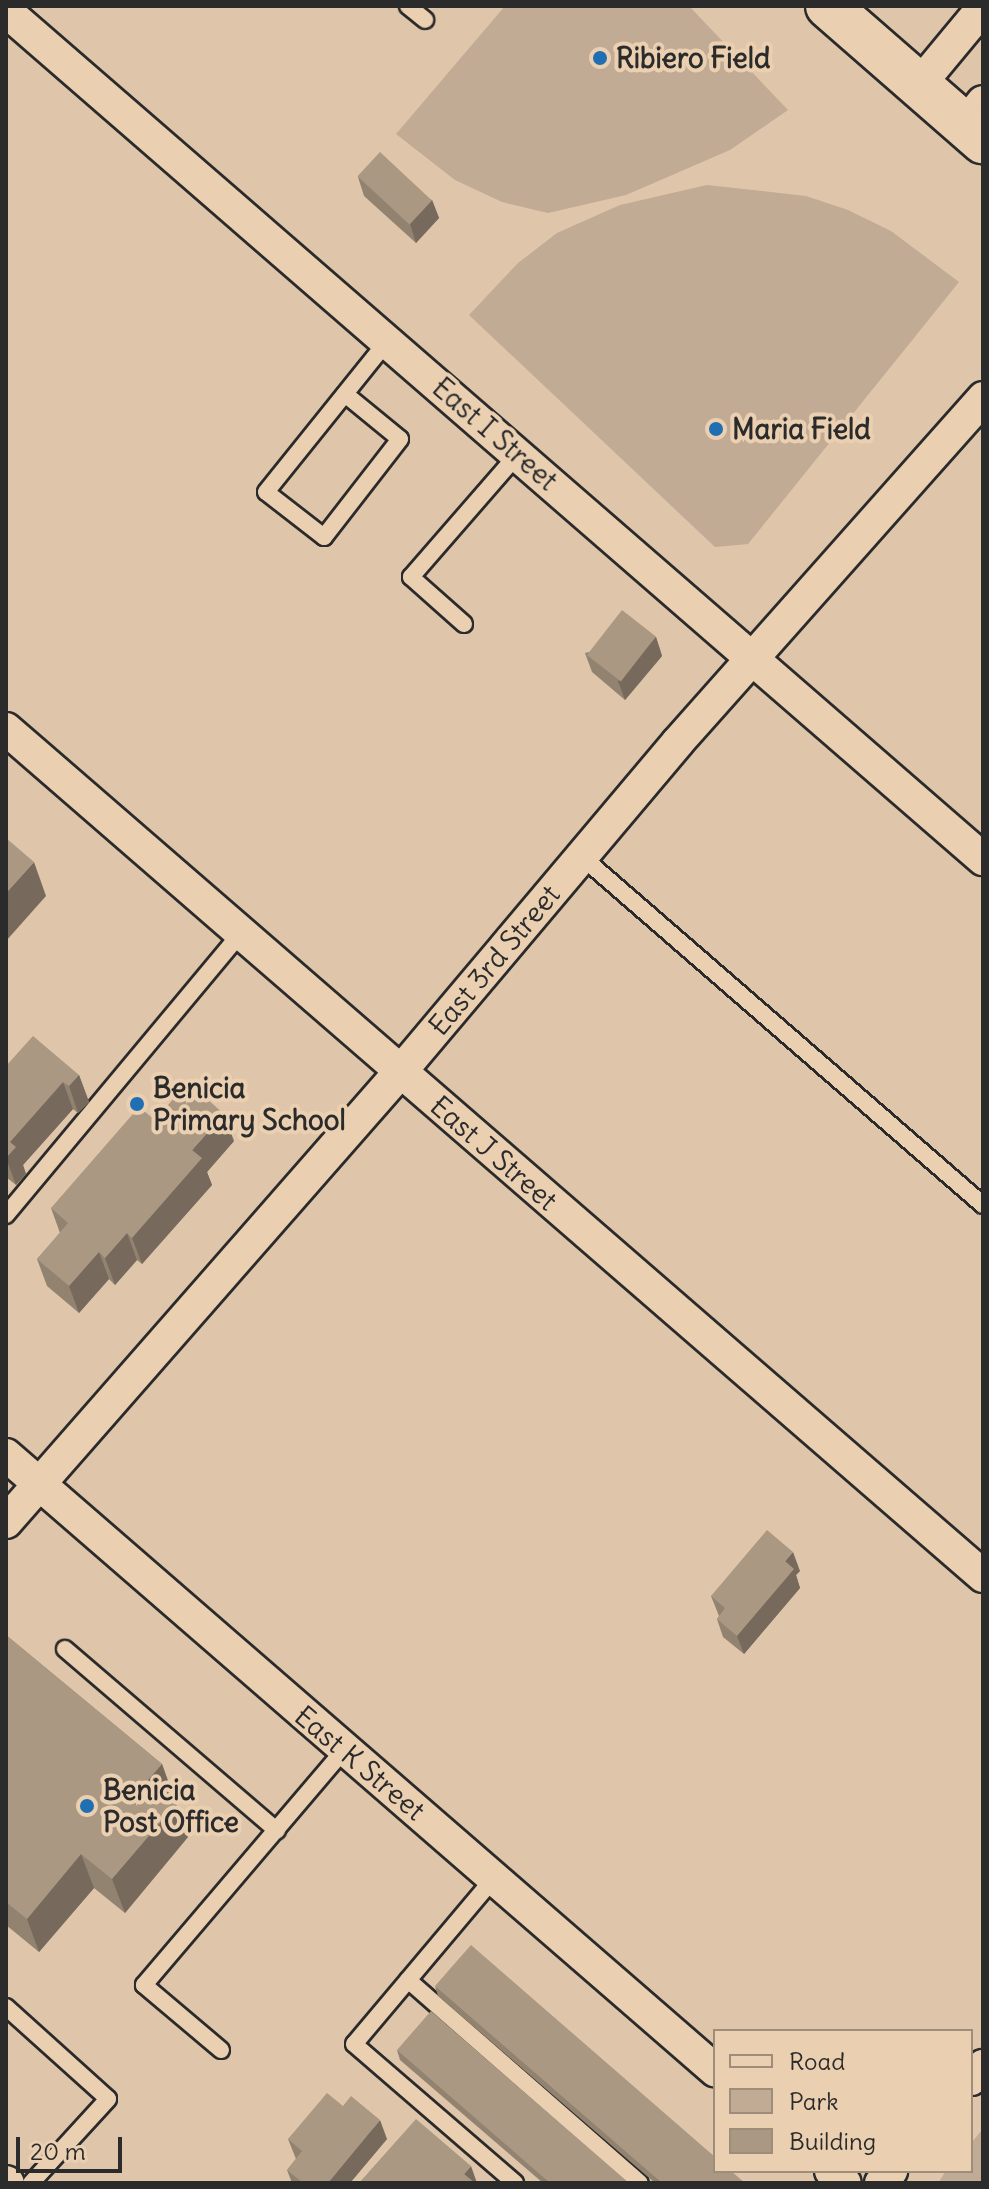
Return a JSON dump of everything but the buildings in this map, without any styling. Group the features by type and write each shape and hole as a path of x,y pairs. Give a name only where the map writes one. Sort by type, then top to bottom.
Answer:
{"street":[{"path":"828,6 919,85 977,123"},
{"path":"919,85 983,8"},
{"name":"East I Street","path":"6,11 983,859"},
{"name":"East 3rd Street","path":"6,1522 401,1071 581,856 753,658 983,398"},
{"name":"East J Street","path":"6,729 983,1576"},
{"name":"East K Street","path":"6,1455 713,2068"}],"lane":[{"path":"408,6 425,20"},
{"path":"345,394 400,439 324,537 266,492 388,340"},
{"path":"464,624 411,577 518,454"},
{"path":"581,856 983,1205"},
{"path":"6,1215 241,933"},
{"path":"65,1649 277,1831"},
{"path":"221,2050 144,1985 344,1750"},
{"path":"494,1878 354,2044 515,2183"},
{"path":"408,1980 640,2183"},
{"path":"6,2007 108,2099 31,2183"}],"green space":[{"name":"Ribiero Field","path":"505,6 689,6 788,110 730,150 626,195 548,213 502,202 455,180 396,134"},
{"name":"Maria Field","path":"707,185 806,196 848,210 891,231 959,282 748,544 715,547 469,315 518,263 557,233 620,205"},
{"path":"983,2129 983,2183 938,2183 945,2173 973,2173 973,2141"}],"place":[{"name":"Ribiero Field","path":"600,58"},
{"name":"Maria Field","path":"716,429"},
{"name":"Benicia Primary School","path":"137,1104"},
{"name":"Benicia Post Office","path":"87,1806"}]}
